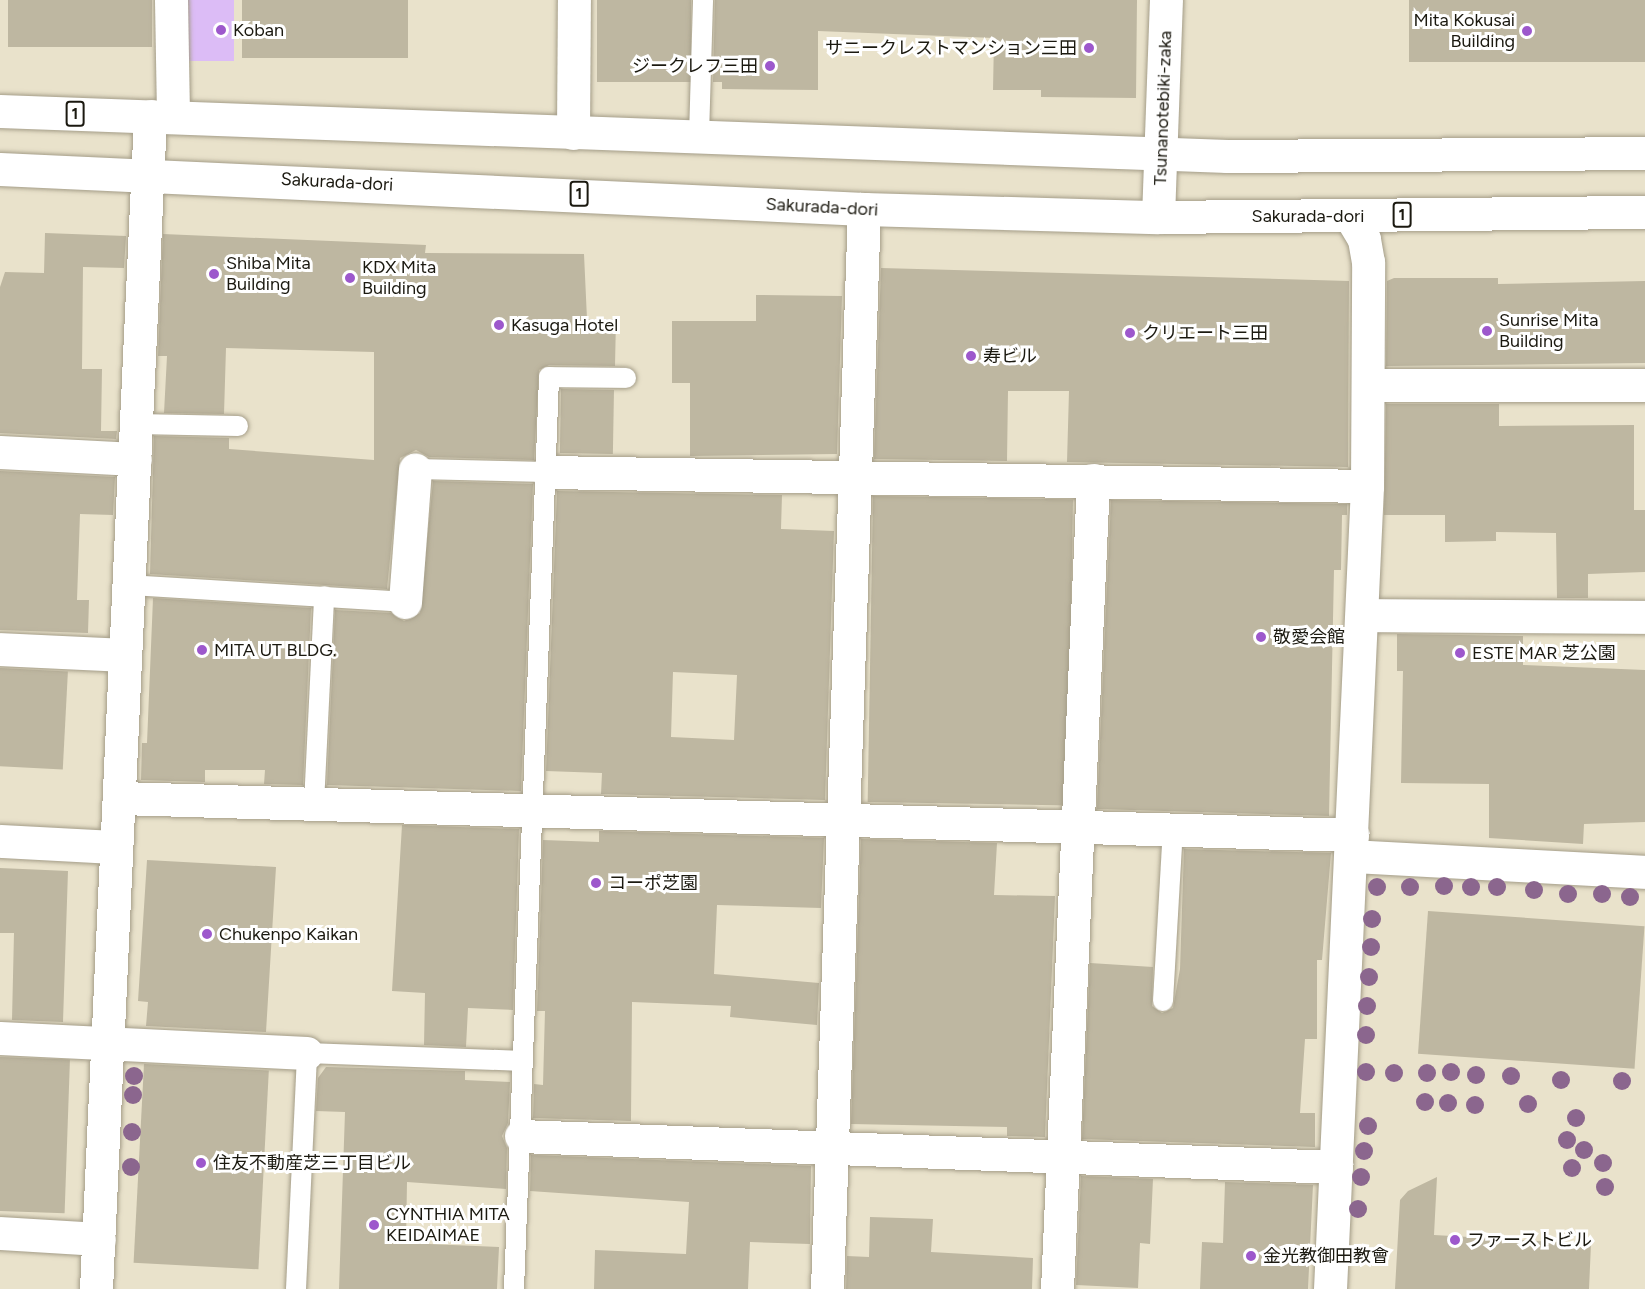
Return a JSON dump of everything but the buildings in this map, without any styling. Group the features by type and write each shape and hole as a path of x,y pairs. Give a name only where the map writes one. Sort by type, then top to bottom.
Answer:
{"main road":[{"path":"96,1289 147,174 161,116 171,0"},
{"path":"573,133 574,0"},
{"name":"Tsunanotebiki-zaka","path":"1158,217 1163,154 1166,0"},
{"name":"1","path":"0,111 1163,154 1645,153"},
{"name":"Sakurada-dori","path":"0,169 147,174 864,209 1158,217 1645,212"},
{"path":"827,1289 864,209"},
{"path":"1330,1289 1363,615 1367,486 1368,262 1364,239 1350,216"},
{"path":"1368,385 1645,385"},
{"path":"0,452 135,459"},
{"path":"405,602 415,469"},
{"path":"548,471 1367,486"},
{"path":"1057,1289 1093,480"},
{"path":"1363,615 1645,617"},
{"path":"0,649 125,655"},
{"path":"120,798 1173,829 1645,872"},
{"path":"0,841 116,848"},
{"path":"0,1038 106,1045 307,1053"},
{"path":"521,1136 1336,1167"},
{"path":"0,1233 99,1239"}],"lane":[{"path":"699,136 703,0"},
{"path":"514,1289 548,471 549,377 626,378"},
{"path":"136,424 238,426"},
{"path":"415,469 548,471"},
{"path":"129,585 405,602"},
{"path":"314,804 324,596"},
{"path":"1163,1001 1173,829"},
{"path":"296,1289 307,1053 523,1061"}],"shaded area":[{"path":"164,0 234,0 234,61 164,61"}],"place":[{"name":"Koban","path":"221,30"},
{"name":"Mita Kokusai Building","path":"1527,31"},
{"name":"サニークレストマンション三田","path":"1089,48"},
{"name":"ジークレフ三田","path":"770,66"},
{"name":"Shiba Mita Building","path":"214,274"},
{"name":"KDX Mita Building","path":"350,278"},
{"name":"Kasuga Hotel","path":"499,325"},
{"name":"Sunrise Mita Building","path":"1487,331"},
{"name":"クリエート三田","path":"1130,333"},
{"name":"寿ビル","path":"971,356"},
{"name":"敬愛会館","path":"1261,637"},
{"name":"MITA UT BLDG.","path":"202,650"},
{"name":"ESTE MAR 芝公園","path":"1460,653"},
{"name":"コーポ芝園","path":"596,883"},
{"name":"Chukenpo Kaikan","path":"207,934"},
{"name":"住友不動産芝三丁目ビル","path":"201,1163"},
{"name":"CYNTHIA MITA KEIDAIMAE","path":"374,1225"},
{"name":"ファーストビル","path":"1455,1240"},
{"name":"金光教御田教會","path":"1251,1256"}]}
